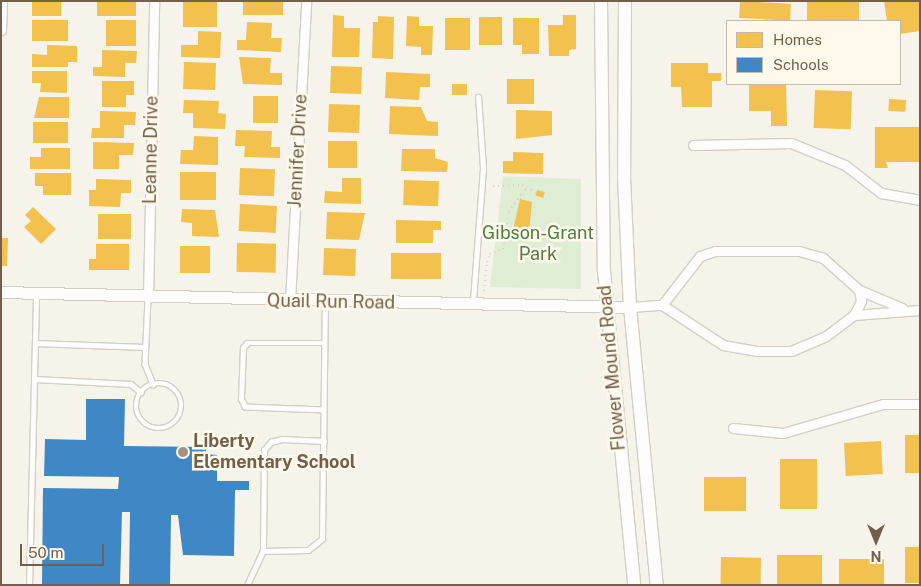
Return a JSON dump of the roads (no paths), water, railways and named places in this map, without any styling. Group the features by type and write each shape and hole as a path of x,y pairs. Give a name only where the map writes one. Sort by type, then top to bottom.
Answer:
{"main road":[{"name":"Flower Mound Road","path":"602,1 606,308 634,585"},
{"name":"Flower Mound Road","path":"625,1 624,177 630,307 657,585"}],"street":[{"path":"1,30 2,1"},
{"name":"Leanne Drive","path":"148,298 154,1"},
{"name":"Jennifer Drive","path":"290,301 306,1"},
{"path":"693,144 791,143 845,165 882,193 920,200"},
{"path":"859,290 861,300 854,315 826,336 791,351 757,351 722,346 662,305 700,256 715,251 799,251 823,258 859,290 904,308 920,310"},
{"name":"Quail Run Road","path":"1,292 148,298 606,308 662,305"},
{"path":"854,315 904,308"},
{"path":"732,428 783,433 883,404 920,404"}],"lane":[{"path":"473,305 474,244 483,168 478,97"},
{"path":"29,585 36,293"},
{"path":"148,298 145,347 147,375 153,384"},
{"path":"264,551 308,550 322,539 325,302"},
{"path":"35,343 145,347"},
{"path":"324,410 245,407 241,399 243,348 247,343 325,343"},
{"path":"34,379 132,384 141,392"},
{"path":"153,384 167,384 179,395 182,410 174,424 160,429 146,425 136,406 141,392 153,384"},
{"path":"247,585 264,551 264,450 271,442 282,439 324,442"}],"place":[{"name":"Liberty Elementary School","path":"183,452"}],"park label":[{"name":"Gibson-Grant Park","path":"538,244"}]}
